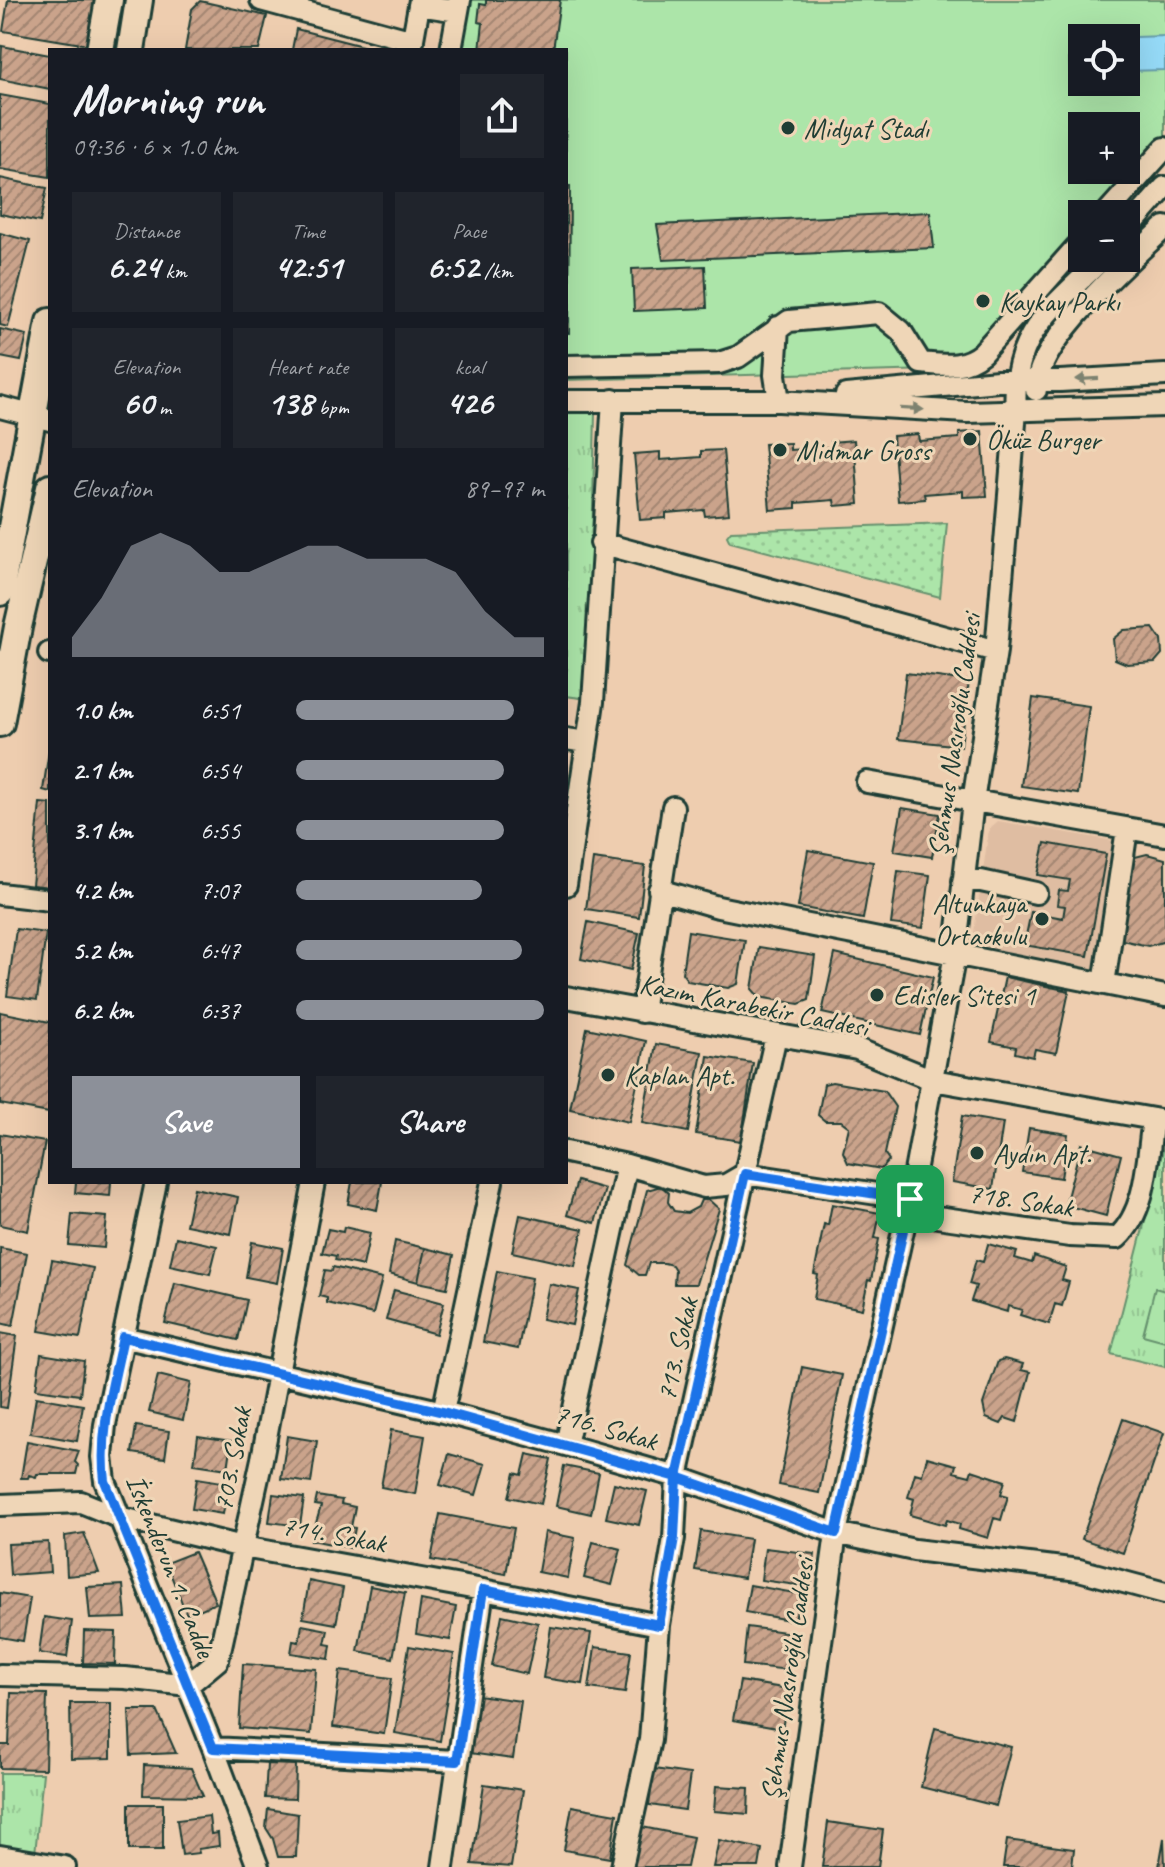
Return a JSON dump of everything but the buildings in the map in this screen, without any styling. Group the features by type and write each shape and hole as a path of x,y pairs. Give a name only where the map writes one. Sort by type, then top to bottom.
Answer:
{"main road":[{"path":"100,48 109,0"},
{"path":"131,48 139,0"},
{"path":"1,587 41,417 48,343"},
{"path":"0,723 48,497"}],"street":[{"path":"261,0 412,45 420,2 459,5 451,48"},
{"path":"1119,200 1165,148"},
{"path":"1140,215 1165,187"},
{"path":"1026,410 1048,353 1094,294 1165,227"},
{"path":"568,366 719,363 738,357 789,321 879,313 901,331 921,363 958,366 982,353 1068,257"},
{"path":"1026,410 1014,382 1023,350 1035,326 1089,272"},
{"path":"778,327 775,375 779,401"},
{"path":"779,401 1014,382 1165,375"},
{"path":"568,871 593,702 601,543 613,400"},
{"path":"568,401 779,401 967,412 1165,406"},
{"path":"0,407 41,417"},
{"name":"Şehmus Nasıroğlu Caddesi","path":"790,1867 836,1533 910,1199 955,954 1026,410"},
{"path":"601,543 996,651"},
{"path":"568,739 587,742"},
{"path":"867,782 1165,835"},
{"path":"642,1012 673,807"},
{"path":"1104,984 1127,829"},
{"path":"963,881 981,881 1036,893"},
{"path":"659,890 718,907 1165,996"},
{"path":"0,894 48,900"},
{"name":"Kazım Karabekir Caddesi","path":"568,997 857,1049 933,1080 1159,1120"},
{"name":"713. Sokak","path":"622,1867 650,1740 659,1625 674,1538 677,1477 776,1035"},
{"name":"718. Sokak","path":"568,1152 704,1187 726,1185 745,1174 910,1199 937,1217 1070,1236 1117,1238 1126,1230 1141,1198 1159,1120"},
{"path":"566,1445 627,1165"},
{"name":"İskenderun 1. Cadde","path":"156,1184 105,1425 102,1457 105,1481 258,1867"},
{"name":"703. Sokak","path":"188,1685 218,1660 314,1184"},
{"path":"443,1412 492,1184"},
{"name":"716. Sokak","path":"123,1337 443,1412 566,1445 677,1477 836,1533 914,1550 1079,1570 1165,1593"},
{"name":"714. Sokak","path":"0,1505 81,1502 118,1517 243,1547 659,1625"},
{"path":"443,1867 483,1590"},
{"path":"0,1675 111,1678 188,1685"},
{"path":"213,1748 457,1761"},
{"path":"0,1856 65,1867"}],"shaded area":[{"name":"Altunkaya Ortaokulu","path":"998,821 1121,842 1101,973 972,946 989,829"}],"green space":[{"path":"452,0 1165,0 1165,161 1130,200 1068,200 1068,266 968,369 568,380 568,48 443,48"},
{"path":"595,412 591,599 581,698 568,696 568,413"},
{"path":"947,523 940,597 730,542 727,536 731,531"},
{"path":"1165,1142 1165,1367 1111,1354"},
{"path":"1155,1288 1165,1291 1165,1341 1143,1335"},
{"path":"0,1773 43,1773 35,1854 0,1848"}],"water":[{"path":"1165,36 1165,70 1140,71 1140,37"}],"place":[{"name":"Midyat Stadı","path":"788,128"},
{"name":"Kaykay Parkı","path":"983,301"},
{"name":"Öküz Burger","path":"970,439"},
{"name":"Midmar Gross","path":"780,450"},
{"name":"Altunkaya Ortaokulu","path":"1042,919"},
{"name":"Edisler Sitesi 1","path":"877,995"},
{"name":"Kaplan Apt.","path":"608,1075"},
{"name":"Aydın Apt.","path":"977,1153"}],"route":[{"path":"910,1199 745,1174 677,1477 443,1412 123,1337 105,1425 102,1457 105,1481 213,1748 457,1761 483,1590 659,1625 674,1538 677,1477 836,1533 910,1199"}]}
